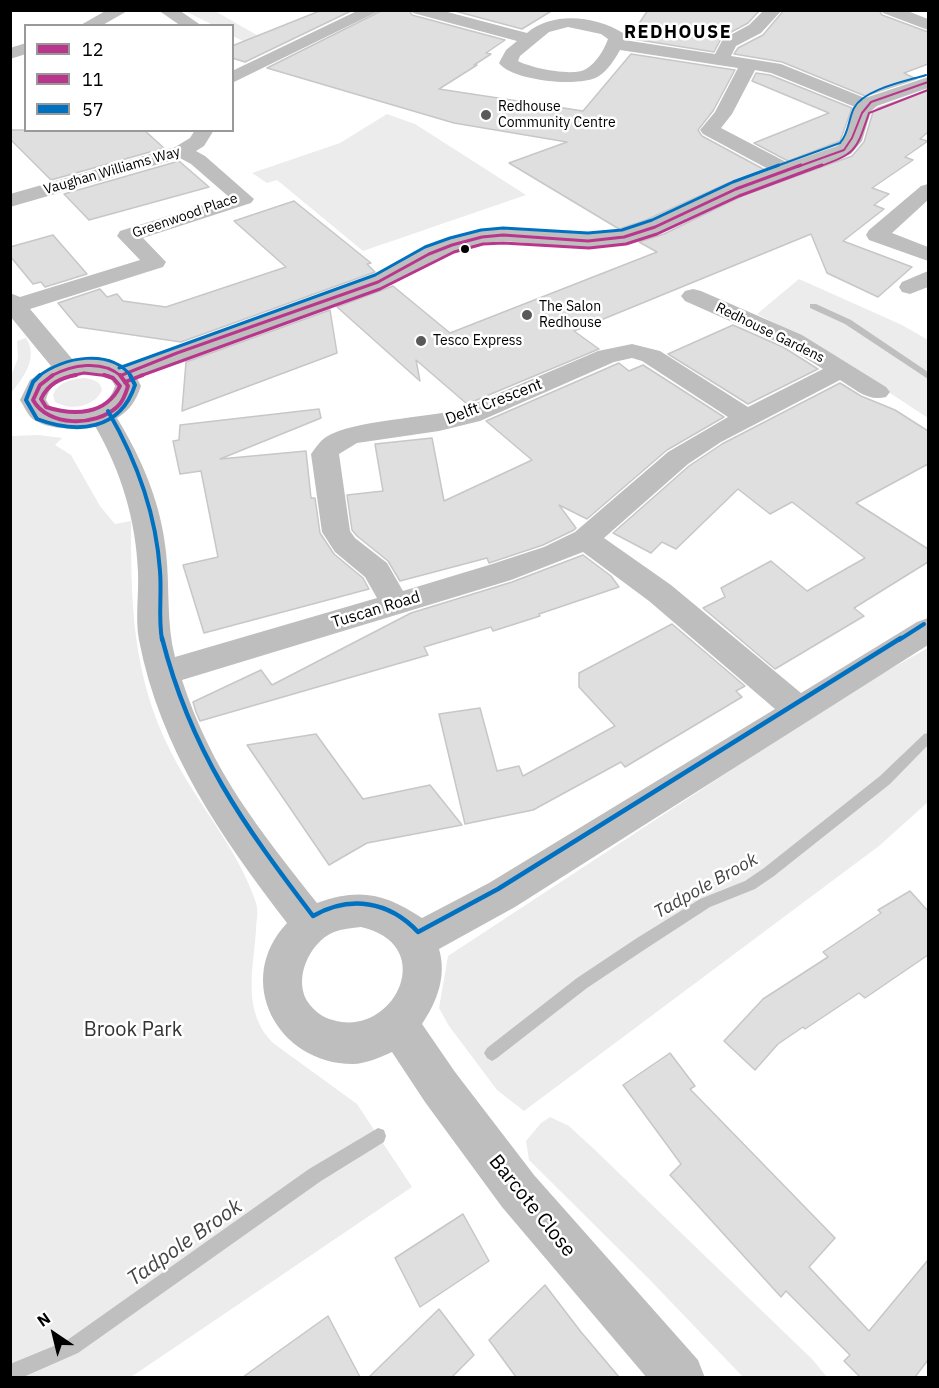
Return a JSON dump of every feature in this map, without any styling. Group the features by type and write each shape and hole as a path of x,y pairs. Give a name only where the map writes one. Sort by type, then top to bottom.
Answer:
{"street":[{"path":"91,24 121,10"},
{"path":"166,10 190,24"},
{"path":"234,77 373,10"},
{"path":"419,10 530,39"},
{"path":"720,59 729,43 755,29 774,10"},
{"path":"889,10 928,25"},
{"path":"568,22 612,32 617,37 615,44 595,71 571,77 526,70 508,63 512,54 530,39 548,25 568,22"},
{"path":"615,44 780,70 867,105"},
{"path":"749,64 723,114 710,130 786,170"},
{"path":"122,375 177,352 369,285 452,245 482,237 503,235 588,241 624,237 649,230 736,189 828,157 850,145 856,136 861,113 867,105 928,82"},
{"name":"Vaughan Williams Way","path":"10,201 183,151 197,142 204,132"},
{"name":"Greenwood Place","path":"13,303 155,262 128,236 244,199 198,160 183,151"},
{"path":"928,190 877,235 928,254"},
{"name":"Redhouse Gardens","path":"693,296 793,340 877,392"},
{"path":"13,303 67,369"},
{"name":"Delft Crescent","path":"395,604 376,570 345,544 336,532 325,454 329,447 341,440 353,435 460,418 607,356 632,351 651,356 747,418"},
{"path":"99,366 114,369 122,375 128,386 126,396 102,415 85,420 61,421 48,417 36,408 33,400 37,388 49,376 67,369 99,366"},
{"name":"Tuscan Road","path":"164,673 500,573 554,554 585,539 678,458 712,436 842,369"},
{"path":"10,418 36,408"},
{"path":"102,415 130,462 144,504 152,556 153,628 164,673 188,740 216,796 251,847 312,926"},
{"path":"585,539 660,593 799,710"},
{"path":"416,942 502,895 928,630"},
{"path":"361,910 384,915 402,926 416,942 423,962 423,983 416,1003 398,1024 383,1035 359,1043 335,1043 312,1034 295,1020 284,1000 281,978 287,956 299,937 312,926 338,912 361,910"},
{"name":"Barcote Close","path":"398,1024 447,1097 518,1191 680,1377"}],"green space":[{"path":"185,11 215,11 274,45 262,51 234,37 234,24 211,24"},
{"path":"387,114 415,124 526,195 363,251 277,180 267,183 252,173 340,143"},
{"path":"799,279 902,325 928,340 928,418 814,343 757,314"},
{"path":"26,338 30,345 30,360 11,393 11,376 18,358 17,341"},
{"path":"84,378 100,384 102,390 99,396 88,404 75,407 55,402 53,395 58,387 70,380"},
{"name":"Brook Park","path":"39,435 62,438 55,445 71,455 100,506 115,524 131,521 133,611 141,667 148,695 171,752 239,864 256,903 252,990 253,1004 263,1031 273,1043 357,1104 412,1187 131,1377 11,1377 10,436"},
{"path":"928,648 928,802 879,846 524,1111 497,1090 449,1026 439,1008 448,956 856,688"},
{"path":"550,1117 569,1126 595,1150 812,1359 827,1377 743,1377 649,1279 529,1160 526,1141 541,1123"}],"building":[{"path":"322,10 353,10 245,62 234,59 234,45"},
{"path":"383,10 409,10 412,15 505,40 486,53 491,54 474,65 477,65 439,89 583,111 631,54 735,70 713,111 698,130 702,136 765,170 728,183 646,220 619,229 509,163 567,142 454,123 267,68"},
{"path":"451,10 553,10 522,29"},
{"path":"648,10 760,10 748,23 722,37 714,52 633,39 630,37"},
{"path":"784,10 879,10 882,15 928,32 928,64 904,73 916,79 865,96 782,62 734,54 738,48 763,35"},
{"path":"756,73 770,75 852,108 840,141 788,161 754,143 829,113 752,81"},
{"path":"928,90 928,132 920,139 928,141 905,157 913,160 872,188 889,194 874,205 884,209 843,241 912,267 878,297 827,273 811,234 574,331 599,349 467,404 416,360 420,381 337,307 393,286 450,333 657,252 639,242 664,234 744,195 852,156 864,142 873,112 878,108"},
{"path":"10,130 146,132 164,148 51,180 10,139"},
{"path":"179,161 209,187 89,220 64,194"},
{"path":"294,201 371,263 367,264 375,272 181,342 78,327 58,303 100,289 107,297 117,294 123,301 166,307 286,267 234,221"},
{"path":"53,235 87,274 45,287 41,282 33,284 10,256 10,247"},
{"path":"330,310 337,353 182,411 186,362"},
{"path":"733,325 783,347 818,369 748,404 668,354"},
{"path":"619,363 629,371 643,365 724,417 667,450 587,519 559,505 576,528 574,530 543,545 489,563 487,558 400,581 388,561 352,530 347,495 383,491 375,444 432,438 444,501 532,460 486,421"},
{"path":"840,383 861,396 895,410 928,431 928,464 856,503 928,549 928,562 854,608 864,616 775,669 703,608 725,597 721,588 771,561 807,591 865,558 792,502 770,514 738,489 676,549 662,542 651,553 613,533 689,466 722,444"},
{"path":"319,409 321,418 220,459 306,451 311,498 315,498 320,533 334,554 363,578 369,589 204,633 183,565 218,557 201,471 180,474 173,441 179,440 180,425"},
{"path":"583,555 611,576 619,587 493,631 491,627 424,647 428,655 200,721 196,712 193,702 261,670 272,685 411,613 512,582"},
{"path":"672,624 745,686 736,691 742,697 625,767 621,762 533,810 465,824 439,714 480,708 497,771 519,766 523,776 615,726 579,687 579,673"},
{"path":"316,734 363,799 430,785 462,825 367,843 329,865 247,745"},
{"path":"910,891 928,911 928,955 865,998 859,993 805,1029 803,1027 778,1044 755,1070 724,1041 763,999 828,957 823,952 881,913 878,910"},
{"path":"670,1053 695,1086 690,1089 835,1238 809,1267 869,1331 928,1260 928,1360 915,1377 860,1377 844,1361 850,1355 786,1291 781,1297 670,1175 681,1164 623,1085"},
{"path":"463,1214 489,1261 420,1307 395,1258"},
{"path":"545,1285 619,1377 516,1377 489,1340"},
{"path":"439,1309 474,1355 452,1377 369,1377"},
{"path":"328,1316 360,1377 243,1377 279,1351"}],"waterway":[{"path":"813,306 848,322 928,376"},
{"name":"Tadpole Brook","path":"492,1053 582,983 642,943 705,903 750,885 769,872 885,780 928,738"},
{"name":"Tadpole Brook","path":"10,1373 72,1347 315,1175 378,1136"}],"transit line":[{"name":"57","path":"119,368 375,275 425,247 450,238 481,230 503,228 588,233 622,230 652,220 733,182 840,143 846,135 853,110 861,100 878,91 926,75"},
{"name":"12","path":"122,375 177,353 378,282 429,254 452,245 482,237 503,235 588,241 624,237 655,227 736,189 844,150 852,138 862,113 871,102 928,82"},
{"name":"11","path":"125,382 180,360 380,289 454,252 483,244 503,243 589,248 626,244 657,234 739,196 848,156 858,145 869,113 928,90"},
{"name":"57","path":"82,359 107,360 127,371 135,385 130,400 122,412 110,420 81,427 66,427 37,419 26,400 33,382 54,366 82,359"},
{"name":"12","path":"83,366 110,368 125,380 128,386 119,405 110,412 79,420 57,419 41,412 33,400 40,385 52,375 83,366"},
{"name":"11","path":"84,373 113,378 120,386 115,396 108,403 89,412 66,412 46,407 41,399 52,384 84,373"},
{"name":"57","path":"108,411 137,468 150,507 158,549 162,638 172,678 186,716 221,786 264,851 313,916 340,904 369,904 396,913 418,932 498,889 924,624"}],"place":[{"name":"Redhouse Community Centre","path":"486,115"},
{"name":"The Salon Redhouse","path":"527,315"},
{"name":"Tesco Express","path":"421,341"}],"district":[{"name":"REDHOUSE","path":"678,33"}]}
